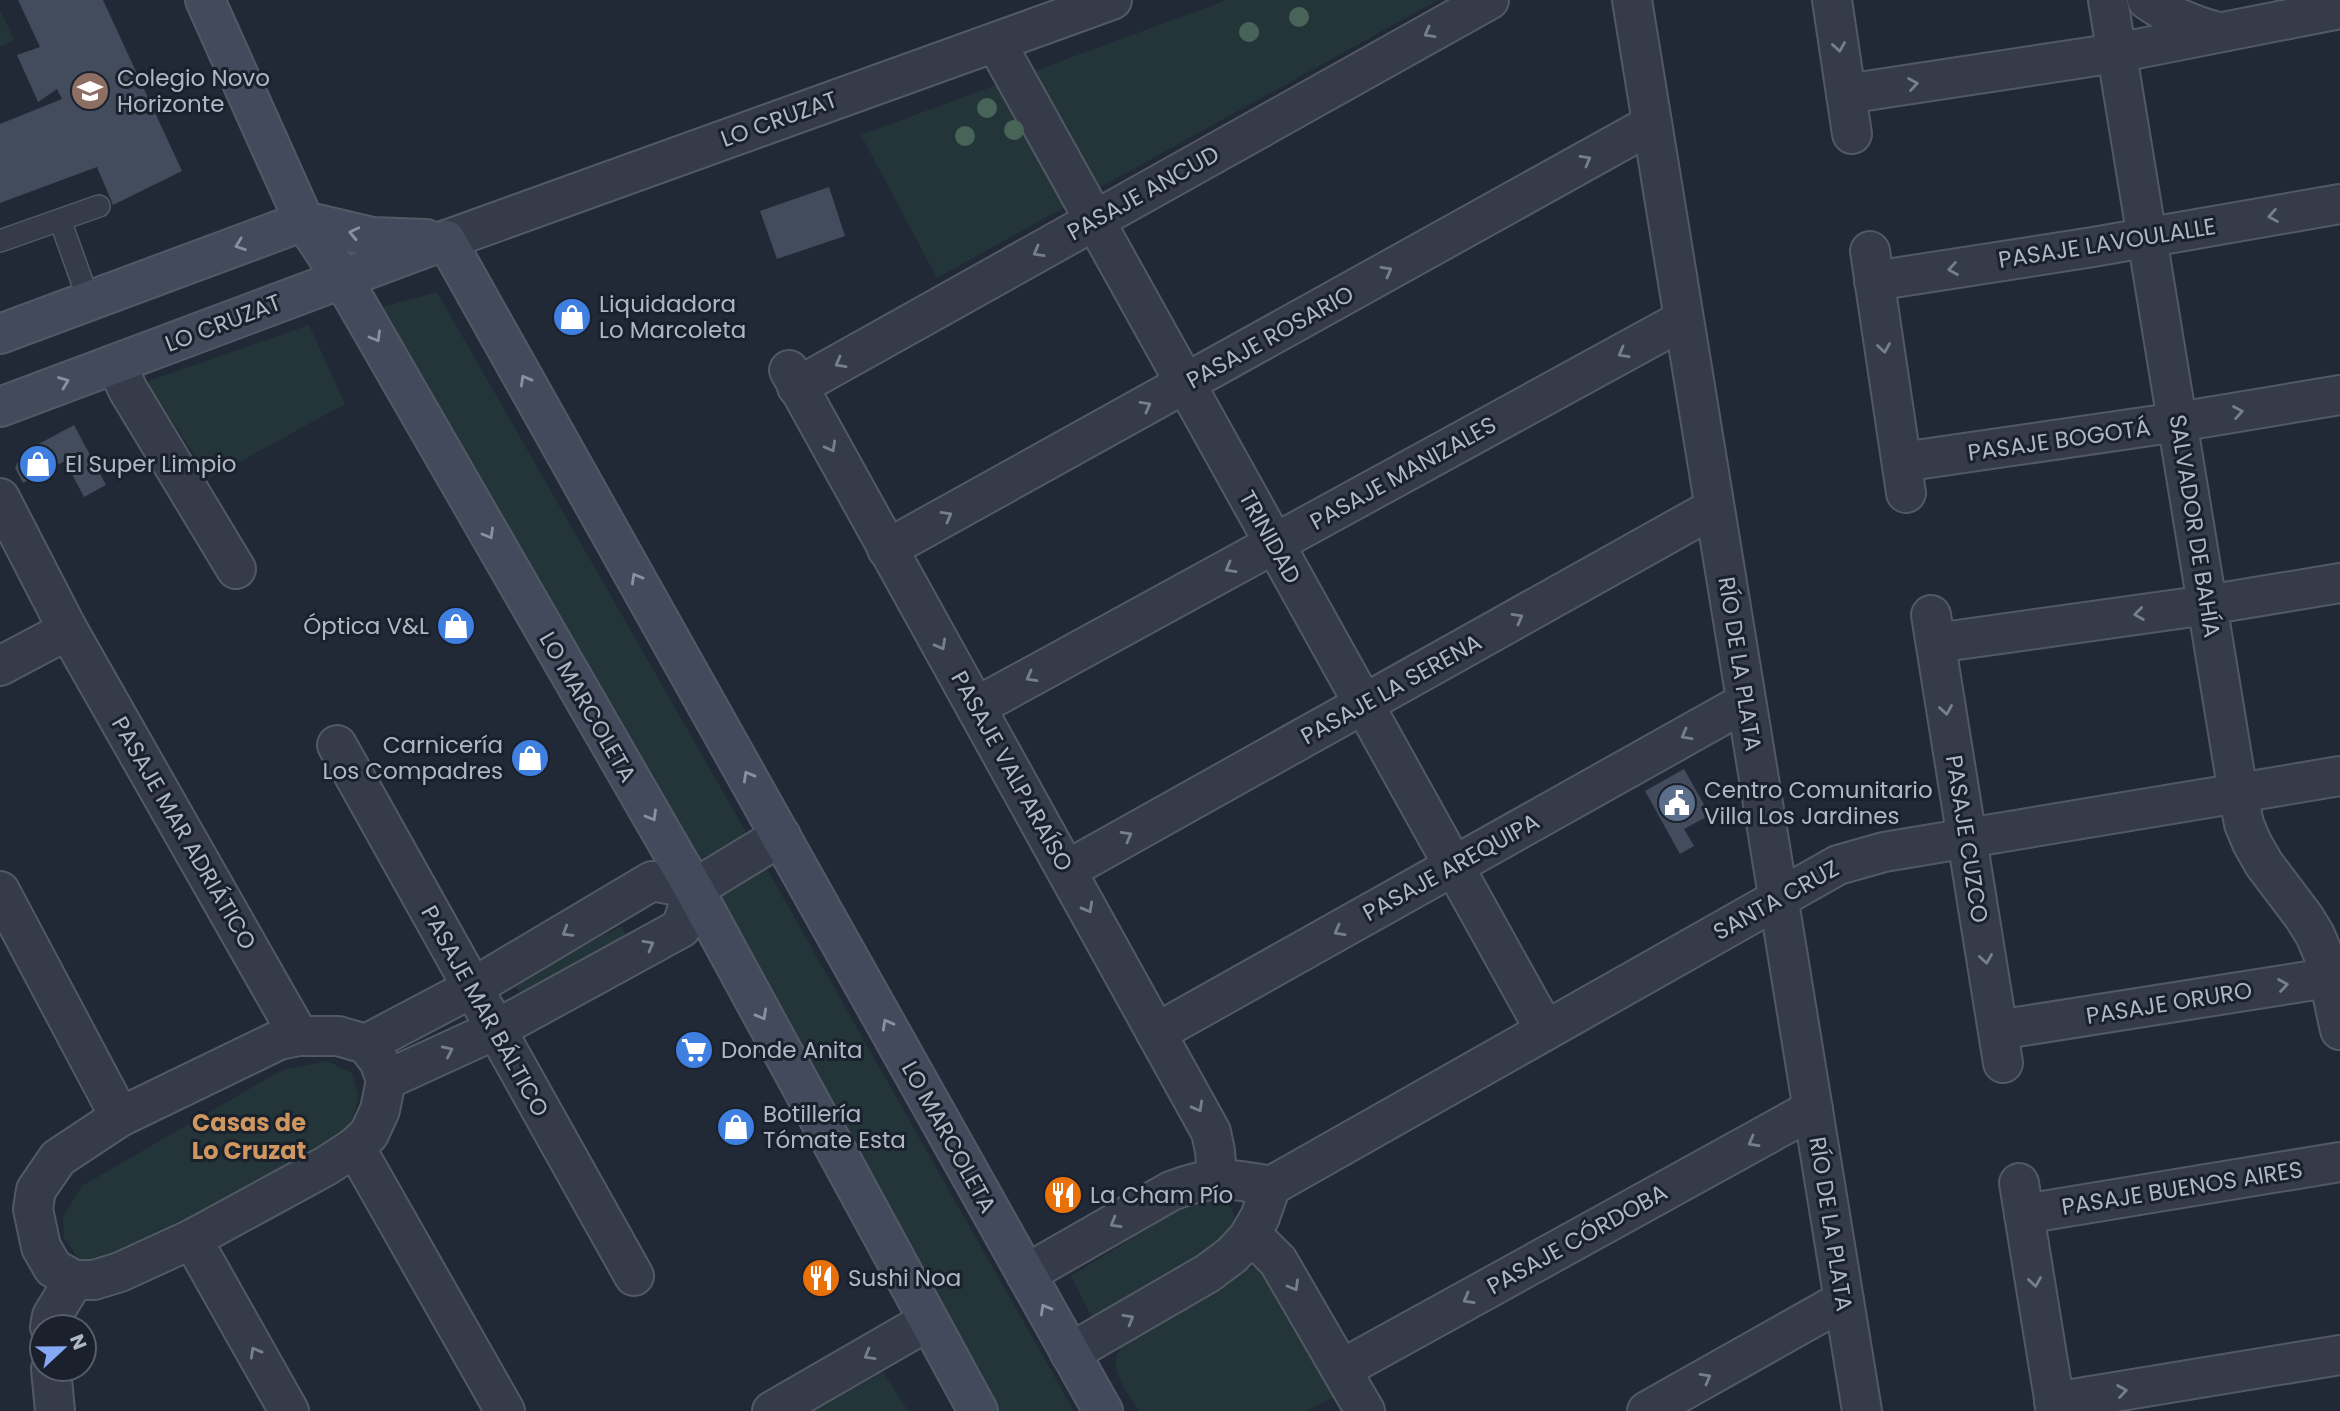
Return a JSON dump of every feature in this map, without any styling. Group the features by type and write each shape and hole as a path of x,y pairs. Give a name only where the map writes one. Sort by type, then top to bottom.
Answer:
{"main road":[{"name":"LO MARCOLETA","path":"205,0 304,221 342,278 694,889 928,1321 968,1408"},
{"name":"LO CRUZAT","path":"304,221 373,237 446,240"},
{"path":"0,334 304,221"},
{"name":"LO MARCOLETA","path":"446,240 1102,1411"},
{"name":"LO CRUZAT","path":"0,407 446,240"}],"street":[{"name":"LO CRUZAT","path":"446,240 1112,0"},
{"name":"PASAJE ANCUD","path":"793,378 1094,220 1489,0"},
{"name":"RÍO DE LA PLATA","path":"1632,0 1862,1411"},
{"path":"1832,0 1852,134"},
{"name":"SALVADOR DE BAHÍA","path":"2108,0 2244,824 2264,864 2315,935 2335,977 2340,1030"},
{"path":"2147,0 2172,17 2218,33"},
{"path":"1846,94 2116,53 2340,9"},
{"name":"TRINIDAD","path":"996,43 1545,1030"},
{"name":"PASAJE ROSARIO","path":"887,550 1652,124"},
{"name":"PASAJE LAVOULALLE","path":"1904,477 1872,266 2147,237 2340,204"},
{"name":"PASAJE MANIZALES","path":"976,707 1683,320"},
{"path":"116,363 128,390 236,569"},
{"name":"PASAJE VALPARAÍSO","path":"793,378 1211,1132 1217,1178"},
{"name":"PASAJE BOGOTÁ","path":"1904,477 2178,422 2340,395"},
{"name":"PASAJE MAR ADRIÁTICO","path":"0,498 68,630 299,1036"},
{"name":"PASAJE LA SERENA","path":"1067,870 1714,508"},
{"path":"2207,605 2340,583"},
{"name":"PASAJE CUZCO","path":"2001,1047 1933,628 2207,605"},
{"path":"0,666 68,630"},
{"name":"PASAJE AREQUIPA","path":"1156,1032 1746,702"},
{"name":"PASAJE MAR BÁLTICO","path":"337,745 634,1276"},
{"name":"SANTA CRUZ","path":"1270,1186 1838,865 1862,857 1967,838 2340,776"},
{"path":"386,1080 495,1030 681,928 694,889 781,836"},
{"path":"366,1044 472,988 652,881 694,889"},
{"path":"0,891 120,1117"},
{"name":"PASAJE ORURO","path":"2001,1047 2335,977"},
{"path":"299,1036 338,1036 366,1044 379,1061 386,1080 380,1110 369,1134 355,1147 326,1166 192,1238 120,1272 94,1280 74,1280 53,1268 41,1247 33,1209 36,1190 58,1158 120,1117 279,1040 299,1036"},
{"name":"PASAJE CÓRDOBA","path":"1342,1369 1813,1110"},
{"path":"355,1147 505,1411"},
{"name":"PASAJE BUENOS AIRES","path":"2055,1406 2021,1198 2340,1162"},
{"path":"1026,1274 1171,1191 1193,1182 1217,1178 1270,1186 1260,1217 1248,1238 1232,1255 1208,1273 1070,1353"},
{"path":"192,1238 289,1411"},
{"path":"1248,1238 1263,1246 1278,1261 1365,1411"},
{"path":"54,1313 74,1280"},
{"path":"1647,1411 1844,1300"},
{"path":"772,1411 928,1321"},
{"path":"2055,1406 2340,1355"},
{"path":"52,1383 55,1411"}],"lane":[{"path":"0,241 99,206"},
{"path":"60,220 89,301"}],"shaded area":[{"path":"1227,0 1438,0 937,278 861,135"},
{"path":"0,10 14,40 0,47"},
{"path":"437,292 1074,1411 997,1411 383,307"},
{"path":"309,325 345,404 210,478 146,382"},
{"path":"622,926 628,942 527,999 512,984"},
{"path":"327,1061 352,1073 358,1096 352,1128 142,1256 88,1272 64,1238 63,1217 82,1186 282,1070"},
{"path":"1226,1198 1240,1227 1214,1259 1094,1322 1071,1276 1183,1207"},
{"path":"1261,1266 1339,1394 1307,1411 1139,1411 1122,1385 1116,1367 1116,1358 1127,1340 1245,1270"},
{"path":"883,1372 908,1411 813,1411"}],"building":[{"path":"18,0 103,0 182,171 113,205 97,167 0,203 0,124 62,99 57,89 38,102 17,55 40,47"},
{"path":"829,187 845,236 777,259 760,211"},
{"name":"El Super Limpio","path":"74,425 106,485 84,497 65,461 23,483 15,468 22,453"},
{"name":"Centro Comunitario Villa Los Jardines","path":"1684,769 1710,815 1684,829 1694,846 1680,854 1645,791"}],"place":[{"name":"Colegio Novo Horizonte","path":"90,91"},
{"name":"Liquidadora Lo Marcoleta","path":"572,317"},
{"name":"El Super Limpio","path":"38,464"},
{"name":"Óptica V&L","path":"456,626"},
{"name":"Carnicería Los Compadres","path":"530,758"},
{"name":"Centro Comunitario Villa Los Jardines","path":"1677,803"},
{"name":"Donde Anita","path":"694,1050"},
{"name":"Botillería Tómate Esta","path":"736,1127"},
{"name":"La Cham Pío","path":"1063,1195"},
{"name":"Sushi Noa","path":"821,1278"}],"district":[{"name":"Casas de Lo Cruzat","path":"249,1137"}]}
